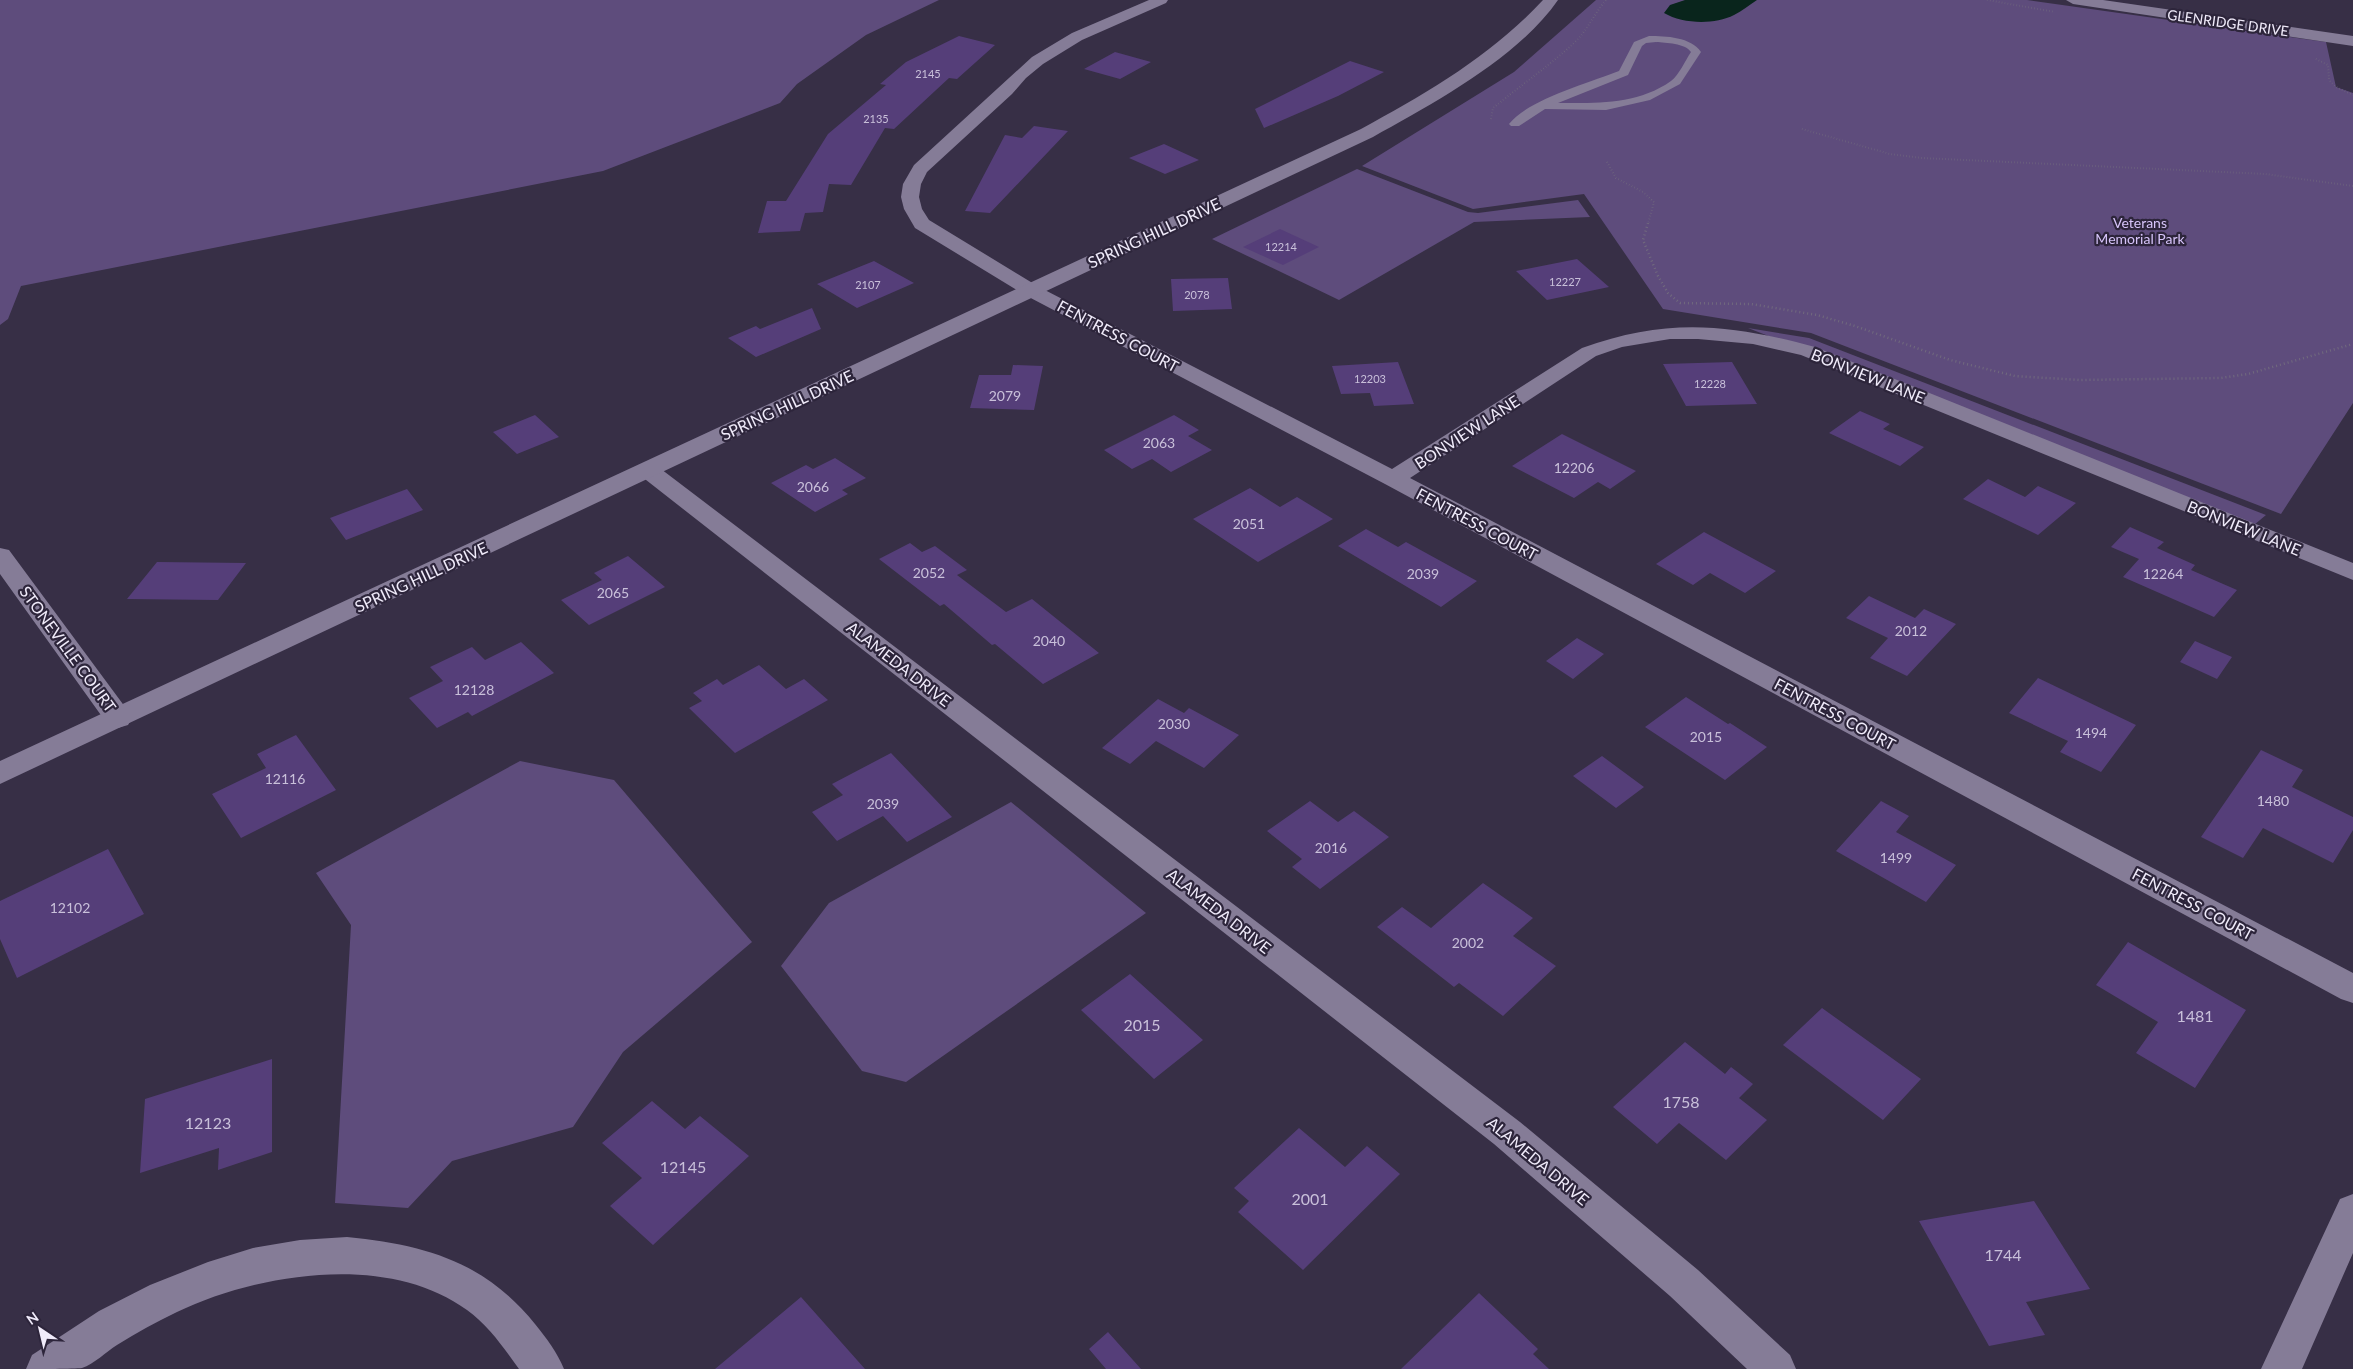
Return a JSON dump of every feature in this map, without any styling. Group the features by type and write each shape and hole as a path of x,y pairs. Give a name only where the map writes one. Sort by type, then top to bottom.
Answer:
{"street":[{"name":"FENTRESS COURT","path":"1161,0 1070,41 1032,62 1017,76 1006,91 920,169 912,182 909,196 912,210 922,224 1032,291 1393,479 2353,989"},
{"name":"SPRING HILL DRIVE","path":"0,773 1367,133 1414,107 1491,56 1519,33 1551,0"},
{"name":"GLENRIDGE DRIVE","path":"2073,0 2353,41"},
{"name":"BONVIEW LANE","path":"1393,479 1589,352 1611,343 1637,336 1666,332 1724,333 1770,340 1808,351 2353,572"},
{"name":"ALAMEDA DRIVE","path":"649,470 1507,1133 1684,1283 1776,1369"},
{"name":"STONEVILLE COURT","path":"0,556 118,718"},
{"path":"2280,1369 2353,1211"},
{"path":"46,1369 122,1320 187,1288 259,1264 329,1255 385,1258 436,1272 480,1296 521,1336 544,1369"}],"lane":[{"path":"1514,124 1524,115 1544,106 1624,73 1638,43 1645,40 1679,41 1692,46 1696,52 1676,82 1646,98 1606,107 1544,106"}],"path":[{"path":"1491,119 1493,108 1574,43 1589,27 1594,14 1606,0"},
{"path":"2329,80 2336,87 2353,94"},
{"path":"1802,129 1890,154 1922,158 2265,174 2353,186"},
{"path":"1607,162 1616,178 1644,192 1654,202 1643,240 1658,276 1668,293 1680,303 1751,304 1817,315 1855,326 1950,360 2015,376 2080,380 2222,378 2248,374 2353,344"}],"green space":[{"path":"0,0 939,0 866,35 797,84 780,103 603,171 21,286 8,319 0,325"},
{"name":"Veterans Memorial Park","path":"1596,0 2027,0 2326,42 2336,87 2353,93 2353,403 2281,514 1811,333 1663,309 1584,194 1473,209 1362,166 1514,72"},
{"path":"1357,169 1468,212 1478,213 1578,200 1590,217 1474,222 1339,300 1212,239"},
{"path":"1748,328 1809,338 2266,515 2254,525"},
{"path":"520,761 614,780 752,942 623,1052 573,1127 452,1161 408,1208 335,1203 351,925 316,873"},
{"path":"1011,802 1146,913 906,1082 862,1071 781,966 829,903"}],"shaded area":[{"path":"1685,0 1757,0 1734,15 1708,22 1689,21 1664,13 1670,5"}],"building":[{"path":"959,36 995,45 957,79 949,78 894,129 885,128 851,185 829,184 823,212 805,213 800,231 758,233 767,201 786,201 828,134 886,85 880,84 906,62"},
{"path":"1115,52 1151,62 1120,79 1084,69"},
{"path":"1350,61 1384,72 1338,96 1264,128 1255,109"},
{"path":"1034,126 1068,131 990,213 965,211 1005,135 1022,138"},
{"path":"1164,144 1199,160 1165,174 1129,158"},
{"path":"1280,229 1319,247 1283,265 1243,247"},
{"path":"1577,259 1609,287 1547,300 1516,271"},
{"path":"874,261 914,283 857,308 817,284"},
{"path":"1228,278 1232,309 1173,311 1171,279"},
{"path":"812,308 821,329 756,357 728,338 756,326 760,329"},
{"path":"1398,362 1414,404 1374,406 1370,393 1341,394 1332,366"},
{"path":"1732,362 1757,404 1686,406 1663,364"},
{"path":"1013,365 1043,366 1034,410 970,408 979,375 1011,375"},
{"path":"1860,411 1890,424 1883,429 1924,447 1900,466 1829,433"},
{"path":"535,415 559,437 517,454 493,432"},
{"path":"1174,415 1199,430 1188,436 1212,450 1171,472 1152,459 1132,469 1104,450"},
{"path":"1562,434 1636,471 1610,489 1598,482 1574,498 1512,466"},
{"path":"835,458 866,478 842,490 848,494 815,512 771,483 806,465 813,469"},
{"path":"1988,479 2025,497 2038,486 2076,503 2038,535 1963,499"},
{"path":"1250,488 1280,507 1297,497 1333,519 1258,562 1193,519"},
{"path":"407,489 423,510 346,540 330,518"},
{"path":"2130,527 2164,542 2157,548 2195,565 2191,570 2237,590 2214,617 2123,577 2139,559 2111,547"},
{"path":"1366,529 1398,547 1406,542 1477,581 1441,607 1338,546"},
{"path":"1704,532 1776,571 1745,593 1710,573 1693,585 1656,564"},
{"path":"910,543 922,552 935,546 967,570 957,575 1006,612 1032,599 1099,653 1043,684 995,644 992,645 944,604 940,606 879,559"},
{"path":"628,556 665,587 589,625 561,600 602,580 594,573"},
{"path":"157,562 246,563 218,600 127,599"},
{"path":"1869,596 1915,618 1924,609 1956,624 1907,676 1870,658 1888,638 1846,618"},
{"path":"1577,638 1604,654 1573,679 1546,661"},
{"path":"2195,641 2232,657 2217,679 2180,662"},
{"path":"521,642 554,673 472,716 468,712 437,728 409,698 443,681 430,667 472,647 485,660"},
{"path":"759,665 786,689 804,679 828,700 735,753 689,708 702,701 693,693 717,679 723,685"},
{"path":"2038,678 2136,725 2101,772 2060,752 2068,741 2009,713"},
{"path":"1686,697 1767,747 1725,780 1645,727"},
{"path":"1158,699 1184,713 1189,708 1239,735 1204,768 1156,741 1130,764 1102,748"},
{"path":"296,735 336,790 241,838 212,794 266,768 257,754"},
{"path":"2261,750 2303,770 2292,787 2353,817 2353,830 2333,863 2263,828 2243,858 2201,837"},
{"path":"891,753 952,817 907,842 883,816 837,841 812,812 843,795 832,784"},
{"path":"1602,756 1644,787 1616,808 1573,776"},
{"path":"1310,801 1338,822 1354,811 1389,837 1320,889 1292,867 1302,859 1267,831"},
{"path":"1881,801 1909,816 1896,832 1956,865 1926,902 1836,851"},
{"path":"108,849 144,914 17,978 0,939 0,901"},
{"path":"1483,883 1533,918 1513,936 1556,966 1503,1016 1459,983 1454,987 1377,927 1402,907 1431,928"},
{"path":"2128,942 2246,1010 2195,1088 2136,1053 2158,1022 2096,985"},
{"path":"1130,974 1203,1040 1154,1079 1081,1010"},
{"path":"1822,1008 1921,1079 1883,1120 1783,1045"},
{"path":"1685,1042 1725,1074 1731,1067 1753,1084 1739,1098 1767,1120 1726,1160 1679,1123 1657,1144 1613,1107"},
{"path":"272,1059 272,1152 218,1170 219,1148 140,1173 145,1099"},
{"path":"652,1101 685,1129 700,1116 749,1156 653,1245 610,1206 642,1178 602,1143"},
{"path":"1299,1128 1345,1167 1367,1146 1400,1174 1303,1270 1238,1212 1249,1201 1234,1188"},
{"path":"2034,1201 2090,1289 2026,1302 2045,1335 1989,1346 1919,1221"},
{"path":"1479,1293 1538,1349 1533,1354 1549,1369 1401,1369"},
{"path":"801,1297 865,1369 715,1369"},
{"path":"1108,1332 1141,1369 1106,1369 1089,1349"}]}
